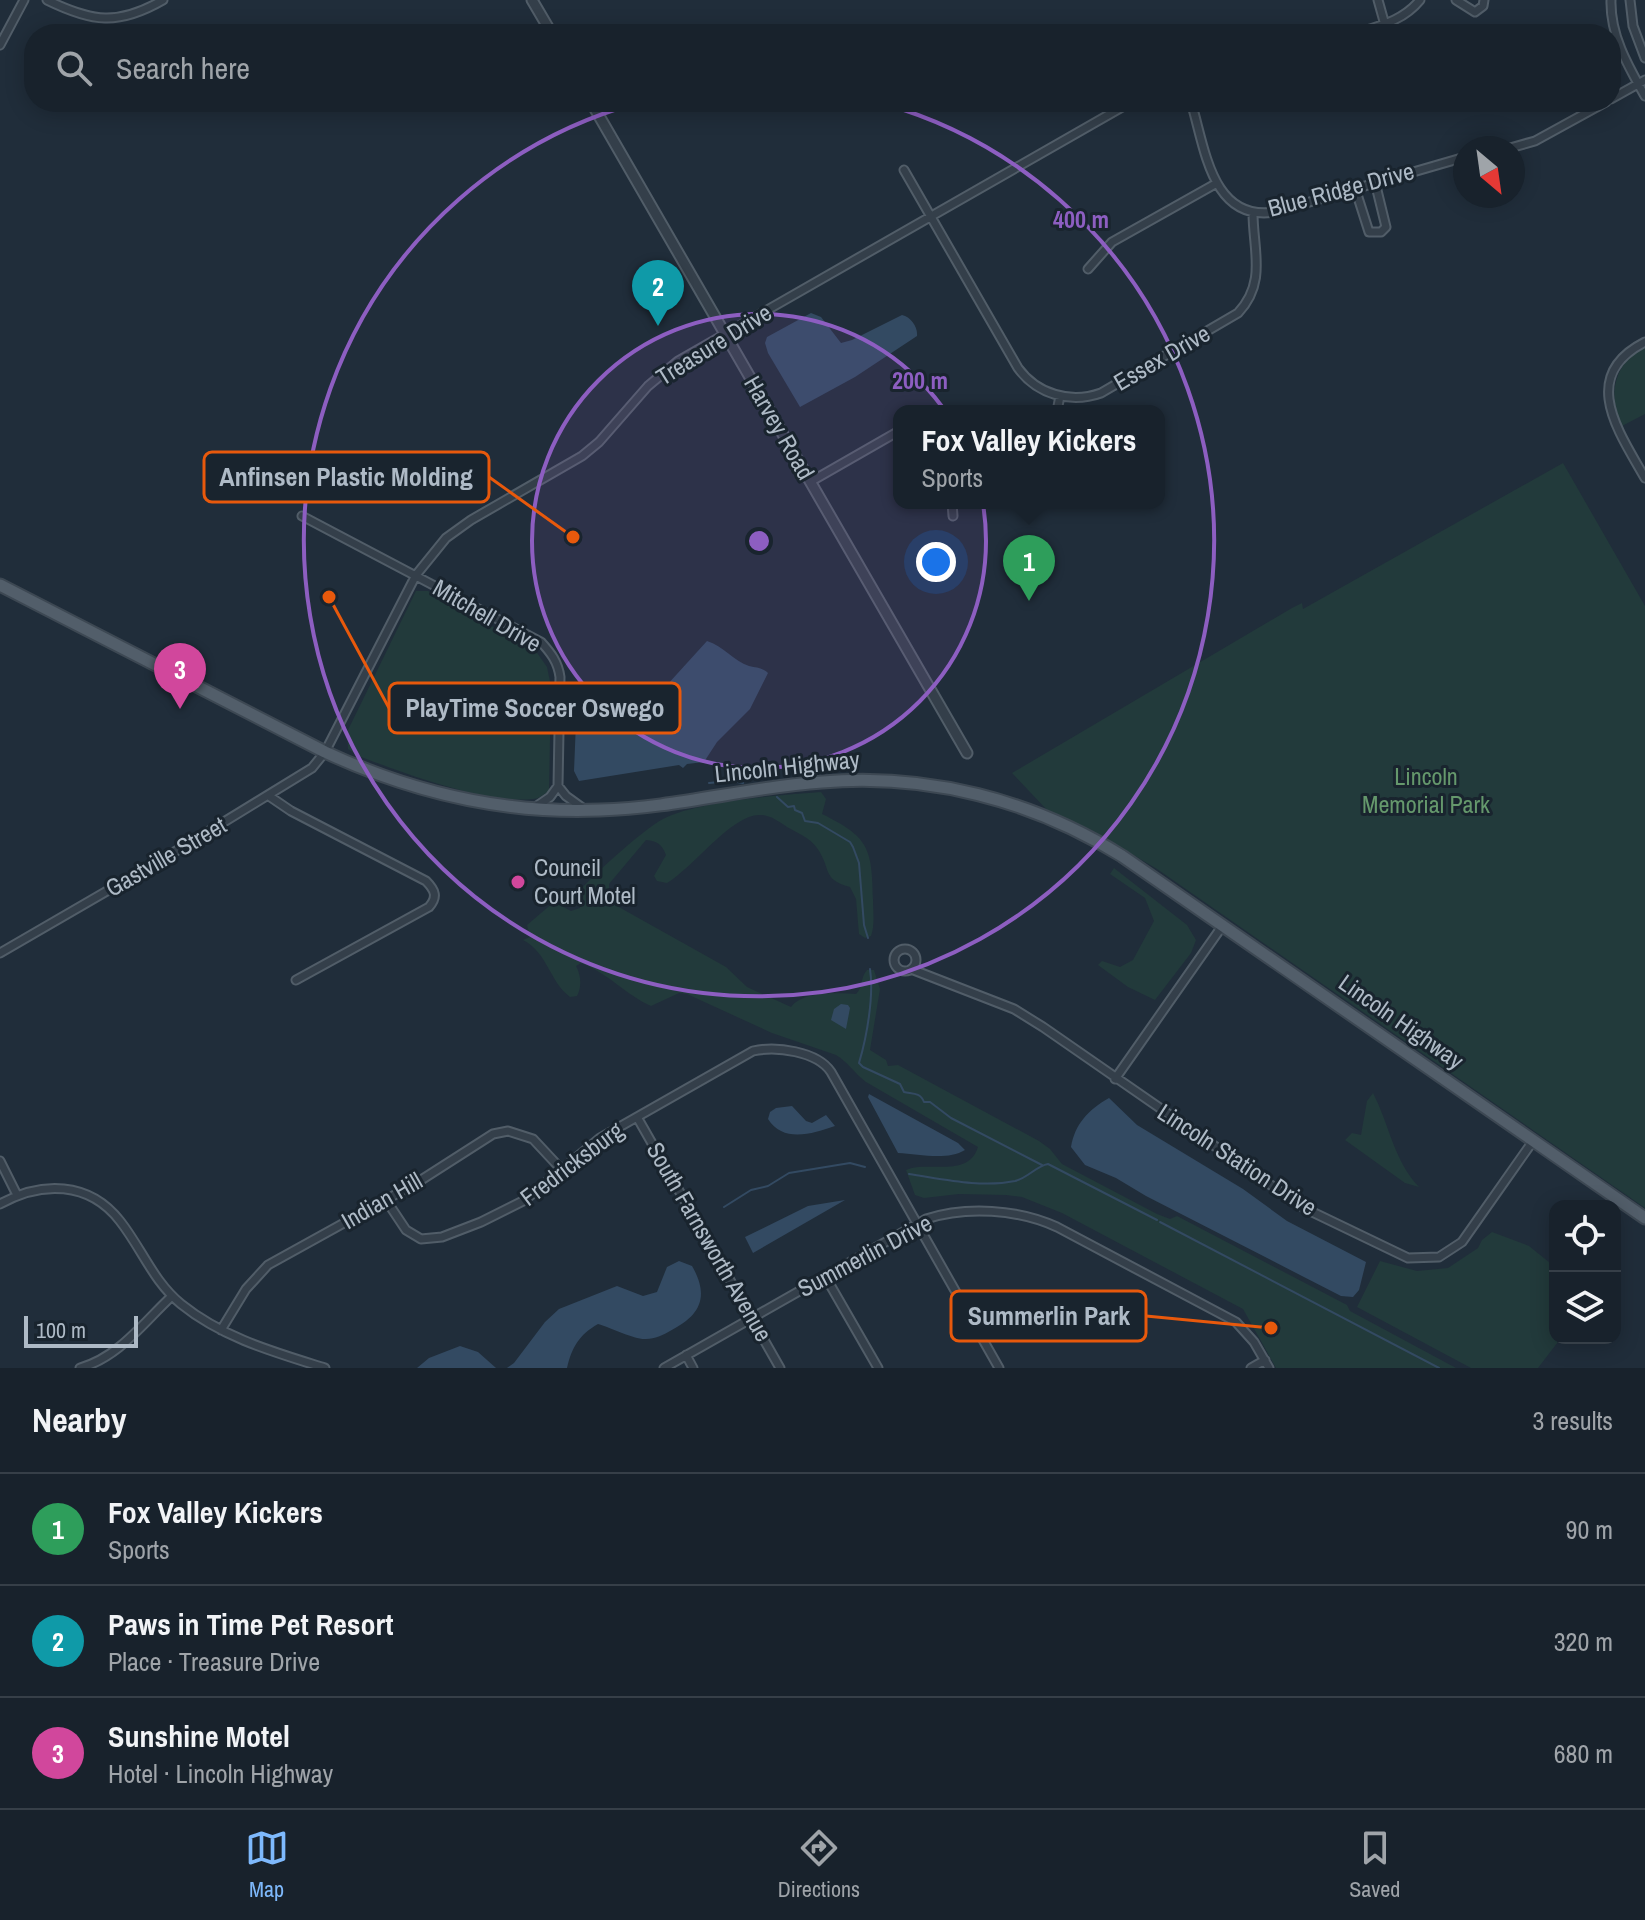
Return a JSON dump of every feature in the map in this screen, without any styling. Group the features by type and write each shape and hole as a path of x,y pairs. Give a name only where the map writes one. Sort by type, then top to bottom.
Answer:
{"main road":[{"name":"Lincoln Highway","path":"0,585 325,752 369,772 435,793 533,808 586,810 653,806 821,782 887,781 963,790 1039,814 1097,840 1645,1218"}],"street":[{"path":"0,45 24,0"},
{"path":"47,0 86,17 104,19 138,13 163,0"},
{"path":"532,0 546,24"},
{"path":"1378,0 1385,24"},
{"path":"1387,24 1404,15 1420,0"},
{"path":"1456,0 1475,12 1483,6 1484,0"},
{"path":"1611,0 1614,24"},
{"path":"1630,0 1633,26 1645,58"},
{"path":"1621,51 1642,82 1645,96"},
{"path":"1621,94 1642,82"},
{"name":"Harvey Road","path":"597,112 967,753"},
{"name":"Treasure Drive","path":"325,752 416,575 446,538 471,520 582,456 599,442 662,373 1114,112"},
{"name":"Blue Ridge Drive","path":"1194,112 1217,183 1229,201 1253,213 1275,212 1453,160"},
{"path":"1525,144 1588,112"},
{"path":"904,170 1021,373 1034,385 1060,396 1058,405"},
{"path":"1355,188 1369,232 1381,232 1386,227 1386,219 1375,182"},
{"path":"1088,269 1112,242 1217,183"},
{"name":"Essex Drive","path":"1060,396 1082,397 1101,393 1238,313 1253,293 1258,274 1253,213"},
{"path":"1645,342 1626,353 1614,369 1608,401 1616,427 1645,478"},
{"path":"810,482 893,434"},
{"path":"952,509 953,516"},
{"name":"Mitchell Drive","path":"302,516 541,642 559,667 558,786"},
{"name":"Gastville Street","path":"0,953 269,796 307,772 325,752"},
{"path":"533,808 544,802 558,786 568,798 586,810"},
{"path":"269,796 291,811 426,881 435,898 429,907 296,980"},
{"path":"1115,1079 1223,925"},
{"name":"Lincoln Station Drive","path":"911,969 1014,1009 1304,1208 1408,1258 1439,1257 1462,1242 1533,1141"},
{"name":"Fredricksburg","path":"386,1200 411,1234 421,1239 433,1239 514,1207 600,1138 753,1051 766,1050 812,1056 827,1065 917,1223"},
{"name":"South Farnsworth Avenue","path":"637,1117 780,1368"},
{"name":"Indian Hill","path":"221,1330 246,1289 268,1265 386,1200 485,1138 500,1132 519,1133 533,1139 561,1169"},
{"path":"0,1161 17,1195"},
{"path":"0,1204 35,1189 56,1187 78,1191 96,1199 120,1221 158,1280 190,1311 256,1347 302,1365 325,1368"},
{"name":"Summerlin Drive","path":"664,1368 917,1223 934,1216 958,1213 1006,1212 1036,1217 1236,1322 1254,1342 1267,1364"},
{"path":"917,1223 999,1368"},
{"path":"825,1276 878,1368"},
{"path":"80,1368 95,1366 115,1352 172,1296"},
{"path":"686,1355 693,1368"},
{"path":"1251,1368 1267,1364"}],"green space":[{"path":"1645,346 1645,414 1622,426 1615,403 1616,381 1626,361"},
{"name":"Lincoln Memorial Park","path":"1563,463 1645,606 1645,1208 1157,869 1091,830 1047,810 1012,773 1292,608 1302,603 1303,609"},
{"path":"416,591 428,591 535,650 547,667 551,686 549,791 535,799 491,797 398,771 348,749 347,732"},
{"path":"821,792 826,799 822,814 859,838 869,856 873,913 871,936 865,938 859,934 856,899 850,887 831,877 814,844 764,815 737,823 667,883 657,881 654,876 666,855 659,844 646,840 609,884 609,897 617,906 726,967 747,987 791,1007 812,996 856,994 867,970 874,970 880,989 870,1050 886,1060 888,1066 898,1065 1039,1141 1062,1164 1157,1214 1170,1219 1177,1216 1347,1305 1350,1311 1456,1368 1276,1368 1243,1309 1062,1213 1022,1197 1006,1195 959,1194 924,1198 915,1195 906,1170 957,1166 973,1157 978,1147 866,1082 836,1055 772,1033 687,994 679,993 651,1006 581,963 576,966 579,992 577,996 570,997 557,983 538,952 523,940 530,937 527,925 554,902 571,911 580,908 579,891 632,842 663,819 717,803"},
{"path":"1114,868 1187,925 1196,940 1191,953 1155,1000 1128,987 1098,965 1102,961 1120,967 1133,960 1154,921 1145,898 1110,874"},
{"path":"1373,1093 1398,1154 1419,1187 1405,1183 1345,1140 1352,1133 1361,1135 1367,1101"},
{"path":"1492,1232 1529,1246 1549,1262 1549,1344 1556,1344 1538,1368 1471,1368 1357,1307 1380,1261 1417,1271 1448,1268 1478,1248"}],"water":[{"path":"811,313 821,317 841,343 902,315 913,323 917,336 855,377 800,407 765,343 767,337"},
{"path":"707,641 744,664 768,673 750,709 717,742 704,762 687,764 683,768 679,765 579,781 574,771 576,722 657,696"},
{"path":"841,1004 850,1008 846,1029 831,1020 834,1009"},
{"path":"869,1094 958,1143 965,1150 941,1156 898,1153"},
{"path":"1109,1098 1137,1125 1243,1189 1287,1221 1366,1262 1359,1290 1353,1297 1341,1296 1116,1178 1085,1165 1071,1147 1073,1139 1084,1118"},
{"path":"792,1106 806,1121 812,1123 826,1115 835,1126 808,1134 790,1134 774,1127 768,1119 770,1112"},
{"path":"845,1200 753,1253 745,1237 808,1206"},
{"path":"679,1261 692,1266 701,1296 695,1312 680,1325 659,1336 641,1339 598,1324 577,1342 567,1368 507,1368 559,1309 617,1286 643,1296 657,1292 667,1267"},
{"path":"460,1346 478,1352 496,1368 417,1368 429,1358"}],"waterway":[{"path":"709,783 743,783"},
{"path":"777,797 788,807 794,806 805,821 818,823 850,842 859,863 864,925 868,938"},
{"path":"870,969 869,1016 859,1063 900,1084 904,1092 918,1095 951,1118 1042,1165"},
{"path":"724,1207 751,1190 768,1186 789,1173 850,1163 865,1167"},
{"path":"909,1174 989,1184 1020,1179 1048,1164 1157,1220"},
{"path":"1160,1222 1439,1368"}],"place":[{"name":"Paws in Time Pet Resort","path":"658,326"},
{"name":"Anfinsen Plastic Molding","path":"573,537"},
{"name":"PlayTime Soccer Oswego","path":"329,597"},
{"name":"Fox Valley Kickers","path":"1029,601"},
{"name":"Sunshine Motel","path":"180,709"},
{"name":"Council Court Motel","path":"518,882"},
{"name":"Summerlin Park","path":"1271,1328"}]}
